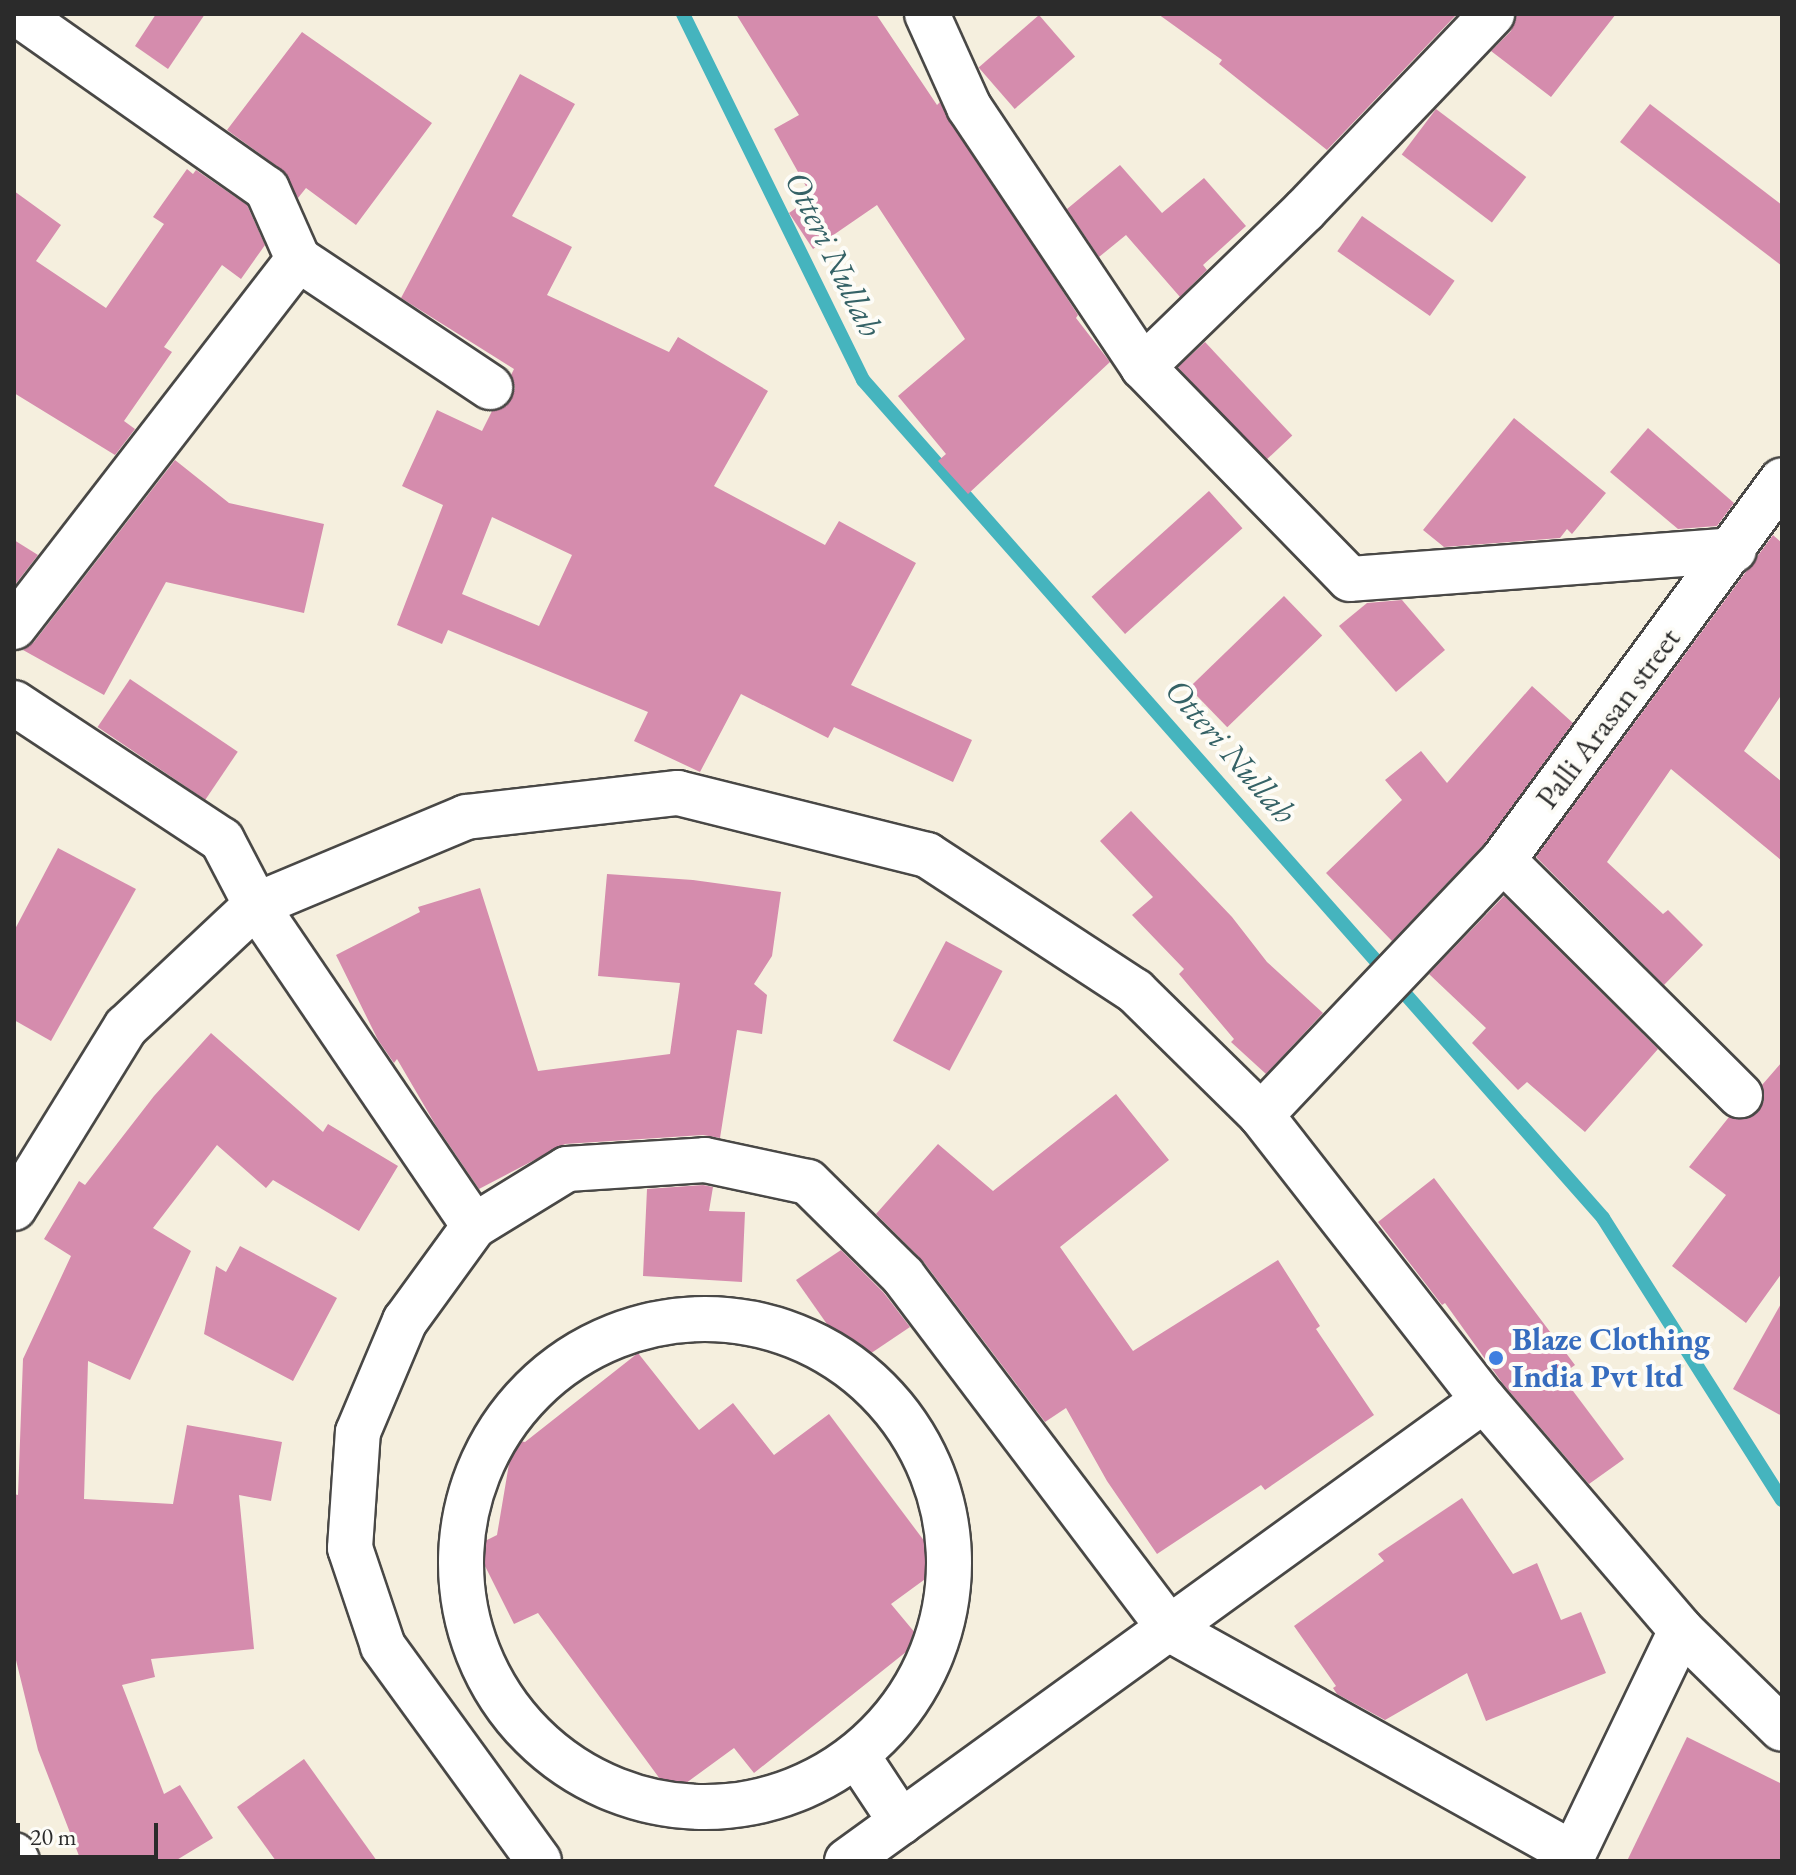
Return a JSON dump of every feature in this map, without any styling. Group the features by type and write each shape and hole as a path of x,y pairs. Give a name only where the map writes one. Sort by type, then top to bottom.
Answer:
{"street":[{"path":"18,14 267,189 298,259 490,387"},
{"path":"927,14 969,107 1143,367 1350,579 1734,550"},
{"path":"1143,367 1305,210 1492,14"},
{"path":"14,627 298,259"},
{"name":"Palli Arasan street","path":"1261,1115 1503,860 1734,550 1782,480"},
{"path":"14,703 222,840 256,905 474,1226"},
{"path":"14,1208 126,1027 256,905 466,817 678,793 927,855 1135,991 1261,1115 1484,1400 1681,1630 1782,1729"},
{"path":"1503,860 1740,1095"},
{"path":"539,1861 383,1646 350,1548 358,1432 405,1321 474,1226 567,1169 705,1160 808,1182 903,1276 1171,1630 1571,1858 1681,1630"},
{"path":"689,1318 767,1326 838,1357 896,1409 935,1477 939,1492 951,1553 943,1630 910,1700 858,1757 784,1796 702,1809 619,1794 547,1751 520,1720 493,1688 462,1610 461,1527 486,1448 538,1382 608,1337 689,1318"},
{"path":"847,1861 1171,1630 1484,1400"},
{"path":"858,1757 901,1822"},
{"path":"14,1855 17,1861"}],"building":[{"path":"156,14 205,14 168,69 135,46"},
{"path":"736,14 876,14 937,105 940,102 1078,315 1076,318 1110,362 968,494 938,461 946,454 898,396 965,339 877,205 813,249 789,213 812,197 774,129 799,115"},
{"path":"1158,14 1457,14 1327,150 1219,64 1222,60"},
{"path":"1516,14 1616,14 1551,97 1491,51 1511,31"},
{"path":"1039,15 1075,57 1015,109 979,67"},
{"path":"302,32 432,123 356,225 306,188 298,198 281,169 227,130"},
{"path":"520,74 575,104 512,216 572,247 547,295 669,352 678,337 768,391 714,486 825,545 839,521 916,563 851,685 972,740 953,782 834,727 828,738 741,694 700,772 634,741 648,712 448,630 442,644 397,625 443,505 402,486 437,410 482,431 492,411 510,401 515,388 511,375 514,369 401,298","holes":["492,517 572,555 539,626 462,594"]},
{"path":"1650,104 1782,205 1782,266 1620,142"},
{"path":"1436,109 1526,177 1492,223 1402,155"},
{"path":"1120,165 1162,213 1204,178 1246,226 1203,265 1207,270 1180,297 1126,235 1099,257 1067,209"},
{"path":"187,169 193,174 196,170 247,205 265,245 241,279 222,265 164,347 172,352 124,421 135,429 115,455 14,393 14,191 61,225 36,261 106,308 164,224 153,217"},
{"path":"1362,216 1455,281 1430,316 1337,251"},
{"path":"1205,342 1292,436 1265,461 1178,367"},
{"path":"1514,418 1606,493 1572,534 1567,529 1560,538 1444,547 1423,530"},
{"path":"1648,428 1734,503 1717,526 1678,529 1610,472"},
{"path":"175,460 229,503 324,524 304,613 166,582 104,695 23,650 34,642"},
{"path":"1209,491 1242,528 1125,634 1092,597"},
{"path":"1773,535 1782,543 1782,694 1744,751 1782,782 1782,861 1671,769 1607,862 1663,914 1668,910 1703,945 1664,985 1536,857"},
{"path":"14,540 38,555 14,586"},
{"path":"1284,596 1322,636 1227,727 1189,688"},
{"path":"1402,600 1445,650 1396,692 1339,626 1367,603"},
{"path":"130,679 238,752 205,800 98,727"},
{"path":"1532,686 1573,723 1484,844 1392,941 1326,873 1402,800 1385,780 1421,751 1447,783"},
{"path":"1131,811 1232,917 1267,962 1323,1013 1266,1074 1231,1042 1234,1039 1179,974 1184,969 1132,915 1153,897 1100,841"},
{"path":"58,848 136,889 51,1041 14,1020 14,931"},
{"path":"607,874 693,880 781,892 772,956 754,984 767,995 762,1034 737,1030 720,1138 703,1135 565,1144 479,1189 435,1124 397,1059 394,1063 378,1040 336,955 420,912 418,907 480,888 538,1071 670,1054 680,983 598,976"},
{"path":"1504,896 1658,1049 1585,1132 1527,1082 1518,1090 1472,1043 1486,1028 1429,974"},
{"path":"946,941 1003,971 949,1071 893,1041"},
{"path":"211,1033 323,1132 328,1124 398,1166 359,1231 273,1180 266,1188 217,1145 153,1228 191,1251 130,1380 88,1361 84,1499 173,1504 187,1425 282,1442 271,1501 239,1495 254,1649 151,1659 155,1677 122,1685 164,1794 180,1785 213,1838 175,1861 81,1861 38,1750 14,1652 14,1494 18,1495 23,1359 71,1256 44,1239 79,1181 85,1185 154,1096"},
{"path":"1782,1062 1782,1273 1746,1323 1672,1266 1726,1195 1689,1167 1729,1117 1746,1119 1758,1112 1764,1101 1762,1085"},
{"path":"1116,1094 1169,1160 1060,1247 1133,1351 1278,1260 1320,1326 1316,1329 1374,1415 1265,1490 1261,1485 1157,1554 1107,1481 1066,1408 1045,1422 923,1261 876,1214 938,1144 993,1191"},
{"path":"1434,1178 1575,1365 1561,1375 1624,1459 1589,1484 1503,1384 1445,1303 1442,1305 1378,1222"},
{"path":"713,1187 709,1211 745,1212 742,1282 643,1276 647,1189"},
{"path":"240,1246 337,1298 293,1381 204,1334 216,1266 226,1272"},
{"path":"841,1250 884,1293 910,1327 855,1364 796,1280"},
{"path":"1782,1302 1782,1416 1733,1389"},
{"path":"638,1353 699,1430 733,1403 774,1455 829,1414 943,1566 891,1604 921,1640 754,1773 734,1748 671,1794 538,1613 514,1624 475,1546 497,1535 513,1440 525,1442"},
{"path":"1462,1498 1513,1574 1537,1563 1561,1620 1581,1612 1606,1673 1486,1721 1467,1673 1385,1720 1337,1694 1333,1688 1336,1686 1294,1626 1384,1561 1378,1554"},
{"path":"1687,1737 1782,1784 1782,1861 1627,1861"},
{"path":"304,1759 377,1861 276,1861 237,1807"}],"waterway":[{"name":"Otteri Nullah","path":"683,14 863,380 1603,1218 1782,1500"}],"place":[{"name":"Blaze Clothing India Pvt ltd","path":"1496,1358"}]}
